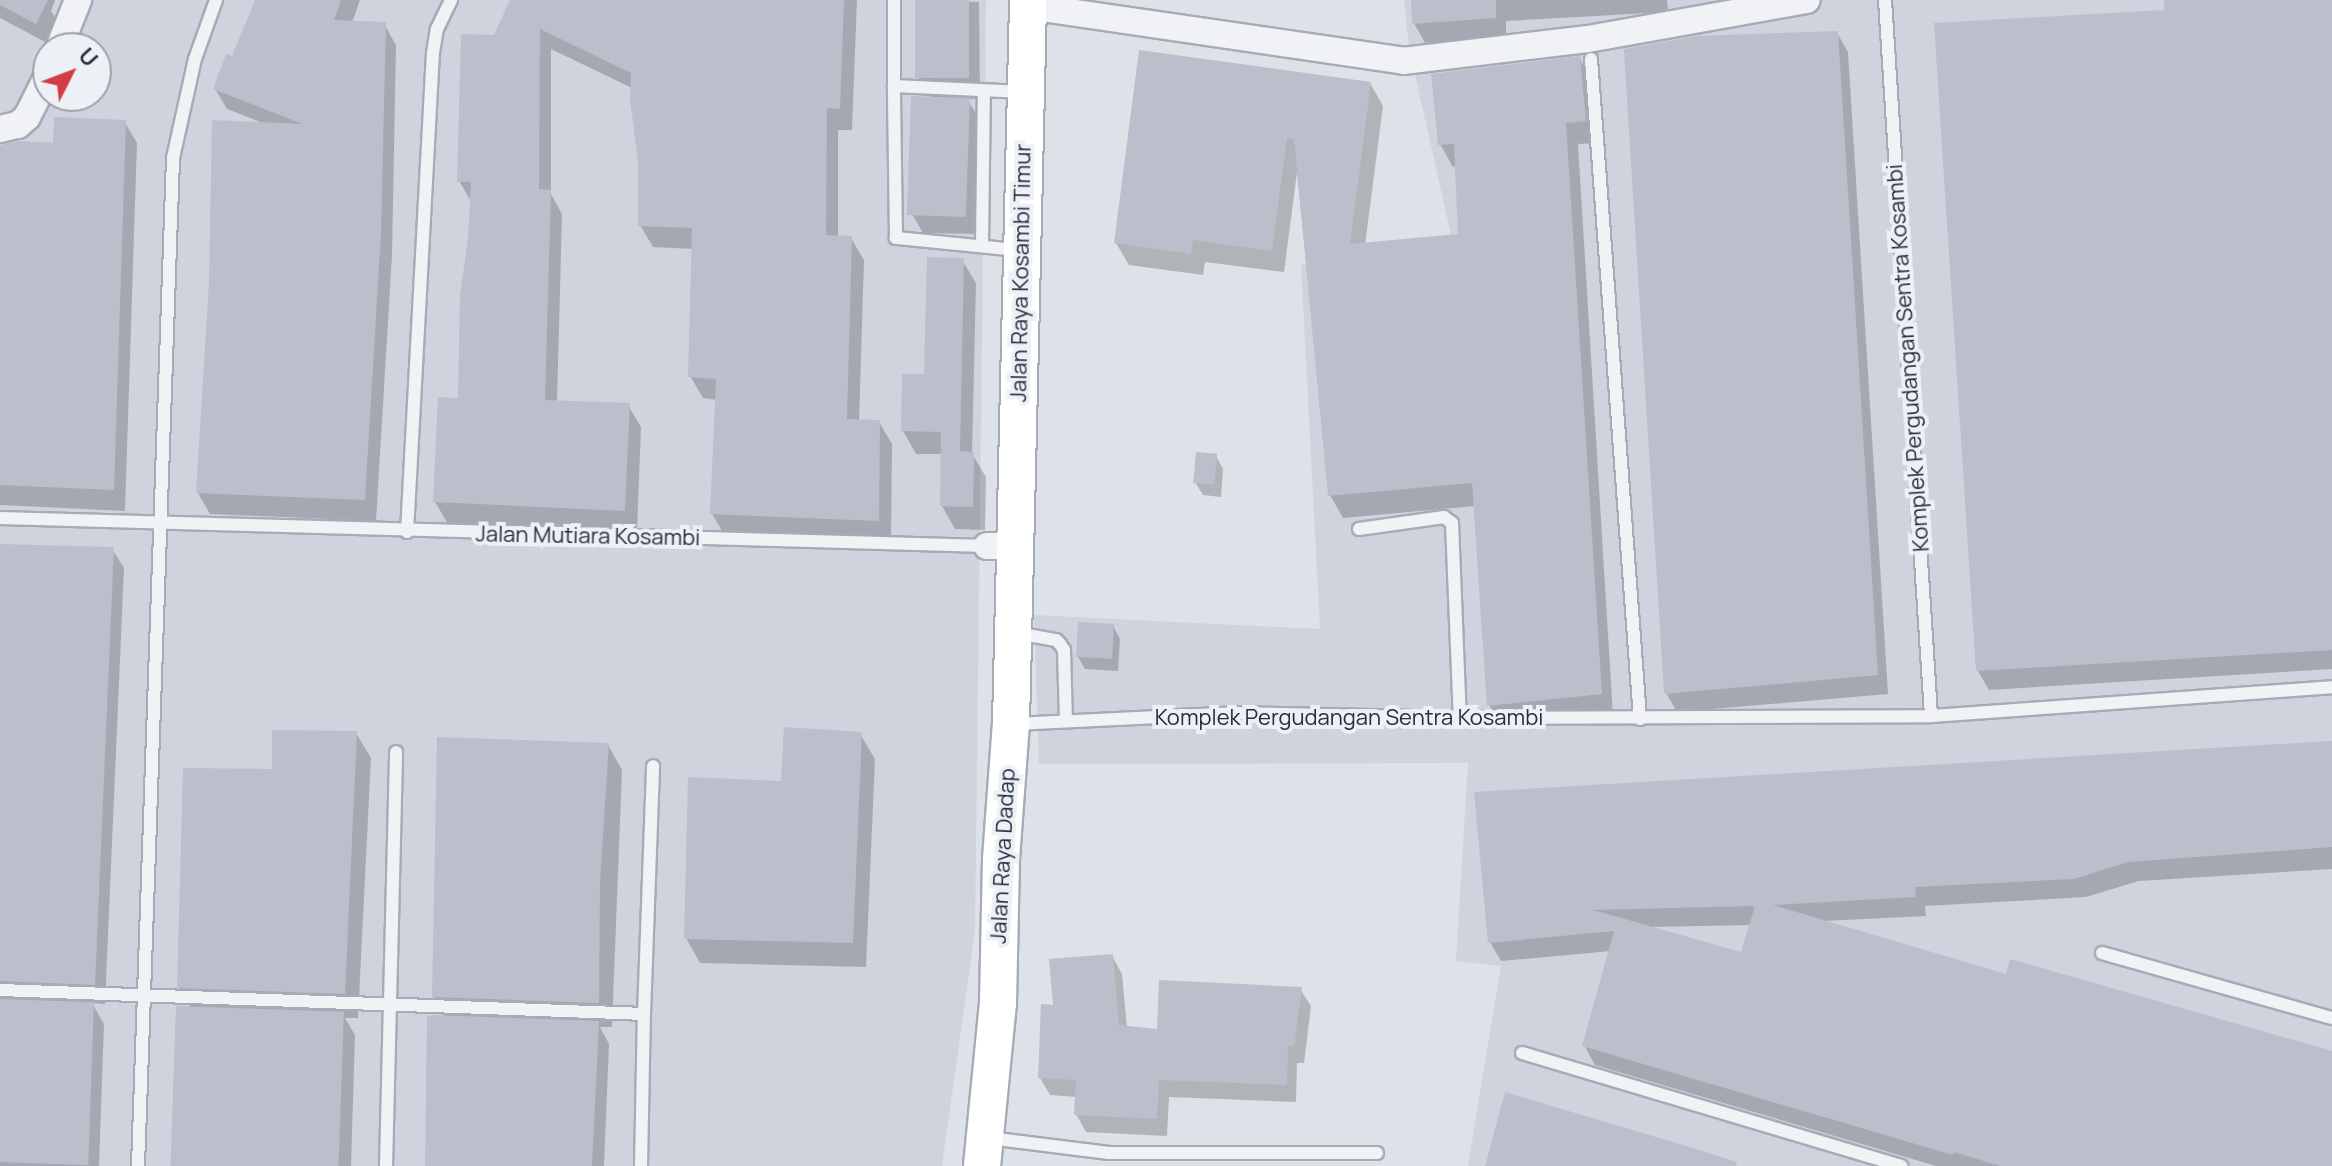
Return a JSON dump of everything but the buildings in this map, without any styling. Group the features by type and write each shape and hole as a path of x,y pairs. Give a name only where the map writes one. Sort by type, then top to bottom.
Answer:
{"main road":[{"name":"Jalan Raya Kosambi Timur","path":"1001,546 1020,250 1028,3"},
{"name":"Jalan Raya Dadap","path":"983,1152 998,1003 1001,859 1011,724 1013,632 1001,546"}],"street":[{"path":"65,32 78,0"},
{"path":"1028,3 1403,61 1588,39 1807,0"},
{"path":"0,129 18,125 32,107"}],"lane":[{"path":"138,1166 173,158 188,86 216,0"},
{"path":"407,532 433,53 437,29 451,0"},
{"name":"Komplek Pergudangan Sentra Kosambi","path":"1885,0 1931,716"},
{"path":"894,1 893,235 900,240 1020,250"},
{"path":"1591,59 1640,719"},
{"path":"894,86 1025,93"},
{"path":"982,246 984,91"},
{"path":"1359,529 1444,517 1452,523 1460,718"},
{"name":"Jalan Mutiara Kosambi","path":"0,518 407,532 1001,546"},
{"path":"1013,632 1056,640 1064,650 1066,721"},
{"name":"Komplek Pergudangan Sentra Kosambi","path":"1011,724 1235,713 1640,719 1931,716 2332,687"},
{"path":"386,1166 396,752"},
{"path":"641,1166 653,766"},
{"path":"2102,953 2332,1018"},
{"path":"0,990 644,1014"},
{"path":"1522,1053 1902,1166"},
{"path":"983,1152 1034,1146 1109,1153 1377,1153"}],"shaded area":[{"path":"0,0 986,0 975,931 942,1166 0,1166"},
{"path":"1404,0 2332,0 2332,1166 1468,1166 1501,966 1456,961 1468,763 1039,764 1034,615 1320,629 1301,264 1455,253 1409,48"}]}
